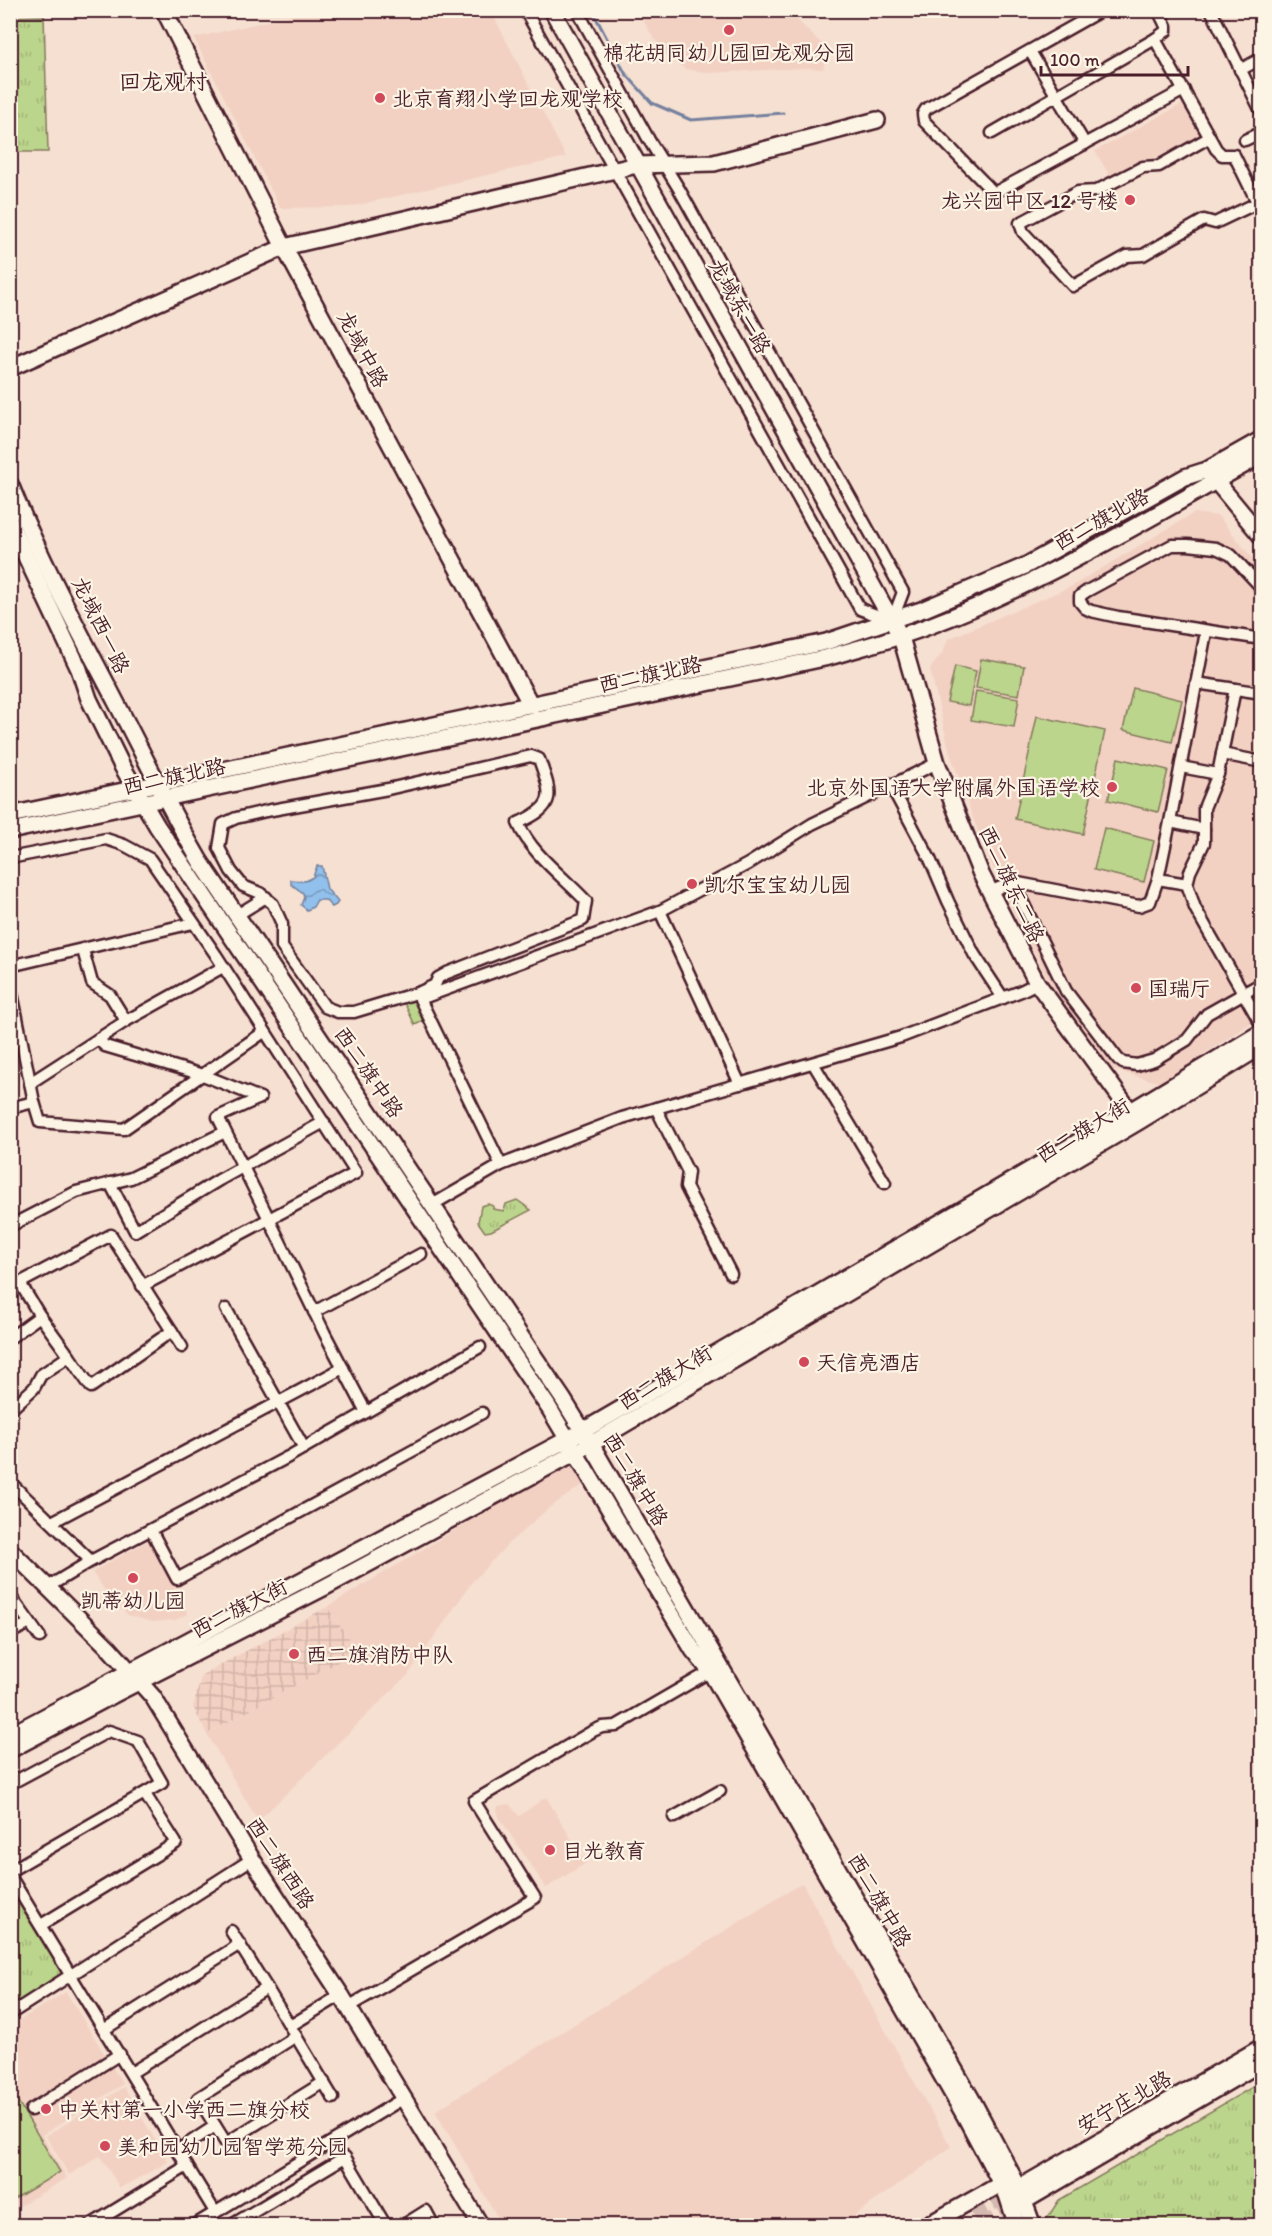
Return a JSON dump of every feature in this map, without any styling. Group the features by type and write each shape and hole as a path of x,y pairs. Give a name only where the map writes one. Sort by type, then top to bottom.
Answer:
{"main road":[{"name":"龙域中路","path":"164,10 284,247 531,705"},
{"name":"龙域东一路","path":"552,10 901,637"},
{"path":"10,368 284,247 637,165 714,163 877,120"},
{"name":"西二旗北路","path":"10,831 817,660 901,637 973,608 1034,579 1211,476 1262,439"},
{"name":"西二旗北路","path":"10,815 826,642 924,609 1025,566 1185,477 1211,476 1262,455"},
{"path":"1211,476 1262,537"},
{"name":"龙域西一路","path":"10,484 156,783"},
{"name":"龙域西一路","path":"10,523 79,669 89,699 134,788 145,804"},
{"name":"西二旗东二路","path":"901,637 937,763 989,892 1036,983 1134,1117"},
{"name":"西二旗中路","path":"156,783 200,861 587,1438 715,1668 971,2098 1012,2195 1033,2226"},
{"name":"西二旗中路","path":"145,804 572,1445 693,1650 715,1668"},
{"name":"西二旗大街","path":"1134,1117 1262,1032"},
{"name":"西二旗大街","path":"10,1735 346,1576 587,1438 1134,1117 1262,1046"},
{"name":"西二旗西路","path":"10,1550 136,1676 157,1704 252,1859 344,2001 481,2226"},
{"name":"西二旗大街","path":"10,1750 136,1676"},
{"name":"安宁庄北路","path":"1012,2195 1262,2047"},
{"name":"安宁庄北路","path":"1012,2195 1262,2062"},
{"path":"926,2226 1012,2195"},
{"name":"西二旗中路","path":"1012,2195 1017,2225"}],"street":[{"path":"525,10 860,609 892,621 903,592 577,10"},
{"path":"1102,10 926,109 922,114 924,120 994,193 1184,90"},
{"path":"992,133 1166,31 1158,10"},
{"path":"1210,10 1262,113"},
{"path":"1155,39 1184,90 1210,137 1216,149 1222,155 1234,154 1259,208 1215,223 1204,220 1143,255 1127,256 1073,286 1023,232 1020,223 1078,192 1096,191 1143,167 1159,166 1210,137"},
{"path":"1030,51 1085,144"},
{"path":"1240,70 1262,58"},
{"path":"1245,140 1262,132"},
{"path":"1262,588 1231,555 1216,548 1172,545 1080,596 1080,602 1091,611 1206,632 1262,639"},
{"path":"989,892 1013,882 1142,906 1152,900 1170,822 1206,632"},
{"path":"1196,683 1262,693"},
{"path":"1236,689 1218,774 1205,804 1203,847 1190,872 1187,884 1195,908 1262,1026"},
{"path":"1222,754 1262,762"},
{"path":"531,756 539,759 548,784 548,800 545,808 518,823 522,833 534,849 586,901 583,920 447,973 438,978 435,985 420,992 354,1012 346,1012 325,1007 282,947 282,924 278,913 266,897 243,886 231,871 219,848 223,825 236,818 266,811 388,789 531,756"},
{"path":"501,1165 420,999 660,911 748,864 812,825 890,784 937,763"},
{"path":"1181,767 1218,774"},
{"path":"890,784 930,858 974,954 1003,998"},
{"path":"1170,822 1204,829"},
{"path":"10,858 106,839 150,858 224,967 356,1173 142,1286"},
{"path":"1158,879 1187,884"},
{"path":"1013,882 1066,992 1123,1063 1137,1065 1154,1060 1187,1040 1207,1014 1262,983"},
{"path":"237,915 266,897"},
{"path":"660,911 740,1084"},
{"path":"10,966 193,923"},
{"path":"83,950 92,983 110,995 126,1021"},
{"path":"30,1083 126,1021 224,967"},
{"path":"10,983 40,1122 124,1129 264,1032"},
{"path":"432,1205 501,1165 622,1118 901,1037 1036,983"},
{"path":"99,1039 105,1046 203,1075 260,1098 218,1118 366,1412"},
{"path":"813,1063 885,1183"},
{"path":"10,1108 34,1102"},
{"path":"656,1108 688,1172 686,1187 731,1274"},
{"path":"110,1183 135,1231 324,1122"},
{"path":"10,1226 76,1192 131,1178 225,1131"},
{"path":"172,1331 91,1387 40,1316 15,1286 111,1235 142,1286 172,1331 182,1347"},
{"path":"314,1312 421,1254"},
{"path":"226,1310 304,1448"},
{"path":"10,1338 40,1316"},
{"path":"46,1588 91,1561 304,1448 480,1347"},
{"path":"10,1410 34,1388 41,1375 69,1356"},
{"path":"52,1522 343,1368"},
{"path":"151,1530 177,1579 482,1413"},
{"path":"10,1482 91,1561"},
{"path":"10,1595 40,1637"},
{"path":"10,1633 30,1623"},
{"path":"290,2026 344,2001 534,1898 474,1801 593,1731 606,1726 616,1726 715,1668"},
{"path":"10,1784 109,1731 138,1741 162,1783 10,1873 15,1894 41,1925 73,1975 214,2212"},
{"path":"674,1817 720,1791"},
{"path":"41,1925 176,1843 145,1794"},
{"path":"10,2014 252,1859"},
{"path":"231,1930 333,2098"},
{"path":"105,2030 240,1944"},
{"path":"131,2073 267,1988"},
{"path":"296,2036 198,2098 215,2126 226,2144 324,2082"},
{"path":"31,2110 120,2054"},
{"path":"193,2226 404,2098"},
{"path":"177,2151 215,2126"},
{"path":"231,2226 345,2157 386,2226"},
{"path":"89,2226 187,2166"},
{"path":"402,2226 426,2211 434,2226"}],"shaded area":[{"name":"北京育翔小学回龙观学校","path":"315,10 491,11 566,157 349,207 280,208 194,38"},
{"name":"棉花胡同幼儿园回龙观分园","path":"637,11 788,11 828,50 823,69 710,73 685,69 664,54"},
{"path":"1186,102 1202,134 1180,148 1129,168 1111,178 1095,151"},
{"name":"北京外国语大学附属外国语学校","path":"1194,513 1218,516 1261,569 1261,1016 1161,1083 1111,1069 1061,1004 994,870 974,821 950,753 930,669 943,652 948,639 1072,586"},
{"path":"574,1463 587,1482 550,1507 508,1544 472,1582 408,1675 258,1821 207,1734 358,1651 327,1607 463,1525"},
{"name":"凯蒂幼儿园","path":"151,1539 188,1614 175,1620 152,1622 128,1615 108,1595 92,1572"},
{"name":"西二旗消防中队","path":"327,1607 358,1651 207,1734 193,1707 202,1675"},
{"name":"目光教育","path":"546,1797 586,1863 546,1888 500,1819 497,1810 498,1806 509,1804 519,1816"},
{"path":"802,1883 951,2147 855,2215 859,2225 502,2225 435,2111"},
{"name":"中关村第一小学西二旗分校","path":"66,1992 123,2084 42,2135 67,2178 11,2211 11,2025"},
{"name":"美和园幼儿园智学苑分园","path":"124,2087 168,2162 120,2188 100,2156 69,2175 46,2136"}],"green space":[{"path":"44,16 48,152 11,152 11,17"},
{"path":"981,659 1024,666 1019,695 976,688"},
{"path":"955,666 976,671 969,706 947,702"},
{"path":"1133,688 1182,700 1172,742 1123,730"},
{"path":"976,691 1019,698 1014,727 971,720"},
{"path":"1037,716 1105,731 1083,834 1015,819"},
{"path":"1118,758 1168,770 1158,812 1108,800"},
{"path":"1104,828 1154,841 1144,882 1094,870"},
{"path":"413,997 423,1021 415,1025 403,1000"},
{"path":"517,1200 531,1210 485,1232 478,1222 481,1206 488,1204 493,1206 493,1209 504,1211 506,1204"},
{"path":"20,1891 73,1975 11,2014 11,1897"},
{"path":"1261,2082 1261,2225 1045,2225 1044,2223 1059,2200"},
{"path":"11,2090 60,2172 10,2201"}],"water":[{"path":"317,866 322,866 327,889 338,902 332,907 325,900 317,900 313,907 307,910 301,905 303,893 291,884 291,880 305,881 313,877"}],"waterway":[{"path":"592,10 625,73 652,103 691,120 783,113"}],"tunnel":[{"path":"952,2226 1007,2195"},
{"path":"981,2226 1012,2208"}],"place":[{"name":"棉花胡同幼儿园回龙观分园","path":"729,30"},
{"name":"北京育翔小学回龙观学校","path":"380,98"},
{"name":"龙兴园中区 12 号楼","path":"1130,200"},
{"name":"北京外国语大学附属外国语学校","path":"1112,787"},
{"name":"凯尔宝宝幼儿园","path":"692,884"},
{"name":"国瑞厅","path":"1136,988"},
{"name":"天信亮酒店","path":"804,1362"},
{"name":"凯蒂幼儿园","path":"133,1578"},
{"name":"西二旗消防中队","path":"294,1654"},
{"name":"目光教育","path":"550,1850"},
{"name":"中关村第一小学西二旗分校","path":"46,2109"},
{"name":"美和园幼儿园智学苑分园","path":"105,2146"}],"district":[{"name":"回龙观村","path":"163,81"}]}
